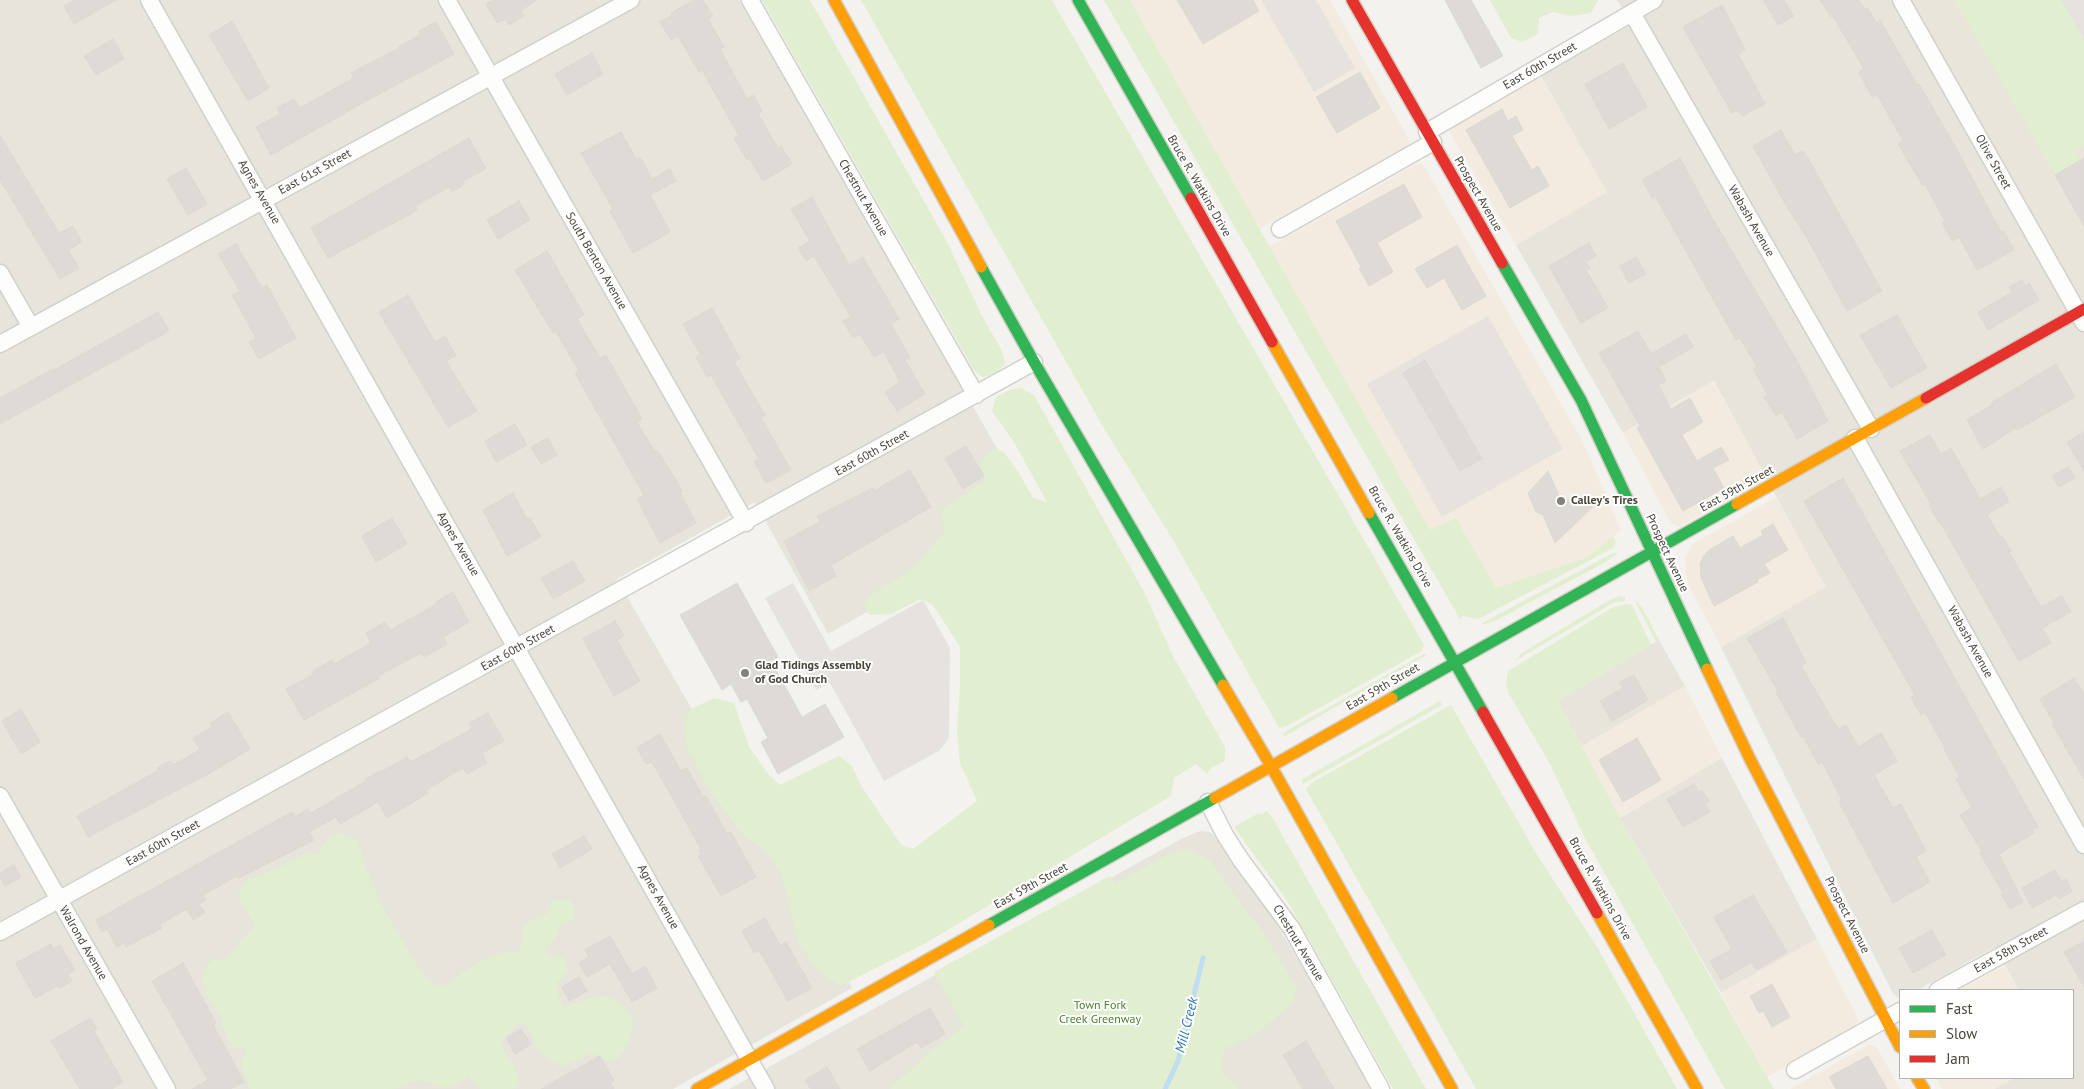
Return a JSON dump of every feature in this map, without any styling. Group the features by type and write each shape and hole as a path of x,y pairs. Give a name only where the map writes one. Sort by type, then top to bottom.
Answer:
{"main road":[{"path":"834,0 1034,362 1271,766 1452,1089"},
{"name":"Bruce R. Watkins Drive","path":"1078,0 1697,1089"},
{"name":"Prospect Avenue","path":"1352,0 1580,400 1750,759 1899,1044"},
{"name":"East 59th Street","path":"697,1089 1870,429 2082,315"}],"street":[{"name":"Agnes Avenue","path":"148,0 264,200 766,1089"},
{"name":"South Benton Avenue","path":"447,0 746,523"},
{"name":"East 61st Street","path":"0,344 631,0"},
{"name":"Chestnut Avenue","path":"750,0 976,395"},
{"name":"East 60th Street","path":"1280,229 1654,0"},
{"name":"Olive Street","path":"1901,0 2082,315"},
{"name":"Wabash Avenue","path":"1632,13 1870,429"},
{"path":"0,273 31,327"},
{"name":"East 60th Street","path":"0,932 746,523 1034,362"},
{"name":"Wabash Avenue","path":"1855,438 2084,846"},
{"name":"Walrond Avenue","path":"0,796 167,1089"},
{"name":"Chestnut Avenue","path":"1208,802 1241,860 1292,929 1381,1089"},
{"name":"East 58th Street","path":"1940,989 2084,910"},
{"path":"1794,1070 1899,1012"}],"shaded area":[{"path":"0,0 739,0 1036,516 828,634 755,502 617,579 852,988 673,1089 0,1089"},
{"path":"1130,0 1330,0 1410,141 1410,145 1259,229"},
{"path":"1261,0 1316,0 1355,68 1314,92"},
{"path":"1617,0 2084,0 2084,1089 1994,1089 2012,1079 2074,1079 2074,989 2018,989 1995,947 1920,989 1899,989 1899,998 1893,994 1721,647 1825,587 1714,381 1623,433 1516,245 1606,192 1541,76 1631,25"},
{"path":"1910,0 2084,0 2084,304 2081,306"},
{"path":"2061,0 2084,0 2084,39"},
{"path":"1541,76 1607,192 1516,245 1449,131 1454,123"},
{"path":"1419,163 1424,166 1583,442 1621,530 1588,557 1496,588 1456,518 1430,531 1269,247"},
{"path":"1488,316 1563,449 1442,517 1367,384"},
{"path":"1713,381 1766,478 1678,527 1670,522 1623,433"},
{"path":"1776,497 1826,587 1721,647 1688,584 1685,558 1693,544"},
{"path":"793,583 831,651 923,600 950,648 949,738 939,751 884,781 830,683 816,690 765,598"},
{"path":"1659,640 1685,686 1582,746 1558,701"},
{"path":"1685,686 1722,758 1620,818 1582,746"},
{"path":"1722,758 1817,939 1721,993 1620,818"},
{"path":"1200,831 1210,832 1220,841 1231,862 1266,907 1325,1004 1372,1089 729,1089 1181,839"},
{"path":"1817,939 1858,1018 1858,1022 1852,1029 1767,1077 1721,993"},
{"path":"2005,965 2018,989 1963,989"},
{"path":"1868,1045 1875,1046 1879,1051 1900,1089 1790,1089"},
{"path":"1937,1079 2012,1079 1994,1089 1942,1089"}],"green space":[{"path":"762,0 810,0 946,240 982,316 1002,351 1005,364 999,371 982,377 974,370"},
{"path":"861,0 1052,0 1424,645 1422,651 1287,726 1279,728 1176,545 1102,425"},
{"path":"1104,0 1130,0 1430,530 1456,518 1496,588 1588,557 1613,536 1616,542 1613,548 1478,619 1463,616 1460,619"},
{"path":"1490,0 1598,0 1591,13 1570,16 1553,12 1539,18 1538,34 1522,42 1511,38"},
{"path":"1954,0 2061,0 2084,39 2084,146 2076,151 2081,160 2055,175"},
{"path":"1021,388 1034,395 1144,592 1173,656 1225,747 1225,761 1211,768 1207,774 1196,764 1174,778 1171,796 926,943 840,986 818,971 797,940 782,875 765,851 742,834 704,782 685,743 684,722 691,709 714,698 734,703 749,747 769,775 780,785 839,756 852,766 860,784 901,845 913,849 977,801 960,763 957,733 960,647 933,605 923,600 919,600 891,614 870,615 863,605 872,594 905,574 922,558 945,531 940,512 984,480 980,462 993,449 1003,451 1019,473 1033,498 1047,502 1015,444 992,411 996,397 1012,389"},
{"path":"1613,553 1618,553 1604,563 1493,622 1481,625 1484,622"},
{"path":"1621,596 1625,597 1625,601 1615,602 1515,661 1522,653 1611,599"},
{"path":"1634,599 1642,607 1659,640 1656,642"},
{"path":"1626,604 1632,605 1651,645 1558,701 1620,818 1774,1089 1725,1089 1585,838 1550,764 1509,694 1506,684 1508,671 1612,608"},
{"path":"1424,654 1428,654 1285,736 1283,735 1286,731"},
{"path":"1440,701 1442,705 1303,784 1304,778"},
{"path":"1451,705 1536,853 1597,947 1677,1089 1476,1089 1306,789 1313,782"},
{"path":"1267,811 1426,1089 1393,1089 1288,902 1236,830 1235,826 1259,813 1260,815"},
{"path":"344,834 358,841 366,868 381,904 422,974 438,986 448,984 476,963 507,951 515,954 522,945 521,928 530,920 549,913 548,906 554,900 570,900 575,911 572,921 561,925 557,935 546,949 546,956 559,955 566,961 567,971 557,983 559,996 564,1007 592,997 606,996 620,1003 631,1015 633,1025 628,1044 619,1058 610,1062 591,1053 563,1066 550,1061 538,1050 527,1025 518,1022 500,1044 515,1068 519,1080 515,1089 481,1089 468,1075 462,1082 447,1088 418,1080 395,1089 250,1089 240,1062 247,1048 234,1048 228,1040 219,1012 209,1000 202,981 203,972 212,959 223,961 255,926 240,900 239,891 246,881 309,852 319,854 330,836"},
{"name":"Town Fork Creek Greenway","path":"1174,851 1193,851 1211,862 1258,925 1297,988 1294,1002 1255,1035 1224,1049 1222,1071 1239,1089 889,1089 930,1052 964,1026 934,972 1110,876 1115,884"}],"building":[{"path":"75,0 116,0 74,24 64,6"},
{"path":"494,0 537,0 521,10 524,16 509,25 505,19 497,23 486,4"},
{"path":"694,0 703,0 713,16 708,19 724,47 720,49 747,99 753,95 762,111 758,114 778,148 781,146 792,164 763,181 749,158 747,160 734,138 739,136 702,70 699,72 678,36 671,40 660,22 672,15 671,13"},
{"path":"1177,0 1253,0 1259,11 1203,44"},
{"path":"1445,0 1471,0 1503,56 1481,68"},
{"path":"1763,0 1784,0 1794,16 1778,25"},
{"path":"1820,0 1859,0 1865,10 1868,8 1876,23 1880,20 1956,148 2001,232 2004,231 2014,250 1977,270 1959,237 1952,241 1942,222 1945,221 1925,184 1923,186 1898,144 1903,141 1877,94 1872,97 1859,72 1864,69 1833,16 1831,17"},
{"path":"1722,5 1745,50 1738,54 1765,104 1742,116 1738,110 1732,113 1683,27"},
{"path":"232,21 269,88 248,101 209,35"},
{"path":"436,22 454,54 271,155 256,127 280,114 277,108 294,99 300,108 354,78 351,73 399,48 420,35 419,31"},
{"path":"113,39 124,59 96,75 84,56"},
{"path":"592,53 603,74 567,95 555,74"},
{"path":"1623,63 1647,107 1609,129 1585,84"},
{"path":"1360,72 1380,108 1337,133 1316,97"},
{"path":"1502,109 1508,121 1516,116 1523,130 1512,136 1532,170 1538,166 1549,186 1510,208 1466,130"},
{"path":"1781,130 1795,155 1803,151 1808,158 1882,291 1847,311 1753,146"},
{"path":"621,132 636,159 640,157 652,179 670,169 676,181 650,195 670,232 633,253 610,211 613,209 581,153"},
{"path":"0,135 59,233 73,226 82,242 68,250 79,268 60,279 0,180"},
{"path":"469,138 486,169 462,182 463,185 452,192 449,187 415,206 418,210 328,258 311,228"},
{"path":"1680,158 1711,216 1797,361 1828,421 1797,439 1782,412 1776,416 1764,397 1768,395 1753,369 1757,367 1740,338 1736,340 1655,196 1652,198 1642,180"},
{"path":"2084,158 2084,226 2055,175"},
{"path":"186,168 207,204 188,215 167,179"},
{"path":"1404,184 1422,217 1377,243 1393,272 1369,286 1336,221"},
{"path":"812,197 849,265 863,257 899,319 891,324 910,358 905,360 925,394 897,411 885,392 900,382 884,352 874,357 860,334 853,338 843,321 851,317 814,256 806,261 798,248 810,241 791,209"},
{"path":"519,201 530,220 498,239 487,220"},
{"path":"1589,243 1596,256 1586,262 1590,268 1586,270 1608,308 1581,323 1549,266"},
{"path":"236,244 262,288 267,285 296,338 259,359 249,342 256,338 232,295 240,291 218,254"},
{"path":"1457,245 1486,296 1462,310 1444,278 1427,288 1415,269"},
{"path":"547,251 584,315 577,319 600,358 606,355 642,419 637,422 655,452 657,450 675,478 682,491 680,493 696,523 660,543 637,499 644,495 575,373 579,371 556,332 553,333 515,270"},
{"path":"1636,257 1646,274 1629,283 1620,266"},
{"path":"2022,280 2025,286 2029,283 2039,300 1988,330 1978,312 2012,292 2009,287"},
{"path":"408,295 435,342 445,336 456,356 446,361 477,411 448,427 379,312"},
{"path":"712,308 740,358 734,362 765,415 761,418 791,470 766,483 754,461 759,459 711,375 707,377 696,357 700,354 683,324"},
{"path":"158,312 169,331 0,424 0,398"},
{"path":"1897,315 1927,368 1891,388 1860,335"},
{"path":"1638,331 1651,354 1686,334 1693,347 1659,367 1666,381 1658,385 1671,409 1690,398 1703,422 1682,435 1697,461 1721,447 1729,460 1713,468 1724,488 1683,511 1637,428 1640,426 1599,353"},
{"path":"1425,360 1482,459 1460,471 1403,373"},
{"path":"2056,364 2075,397 2017,430 2016,428 1983,449 1967,420 1992,405 1991,403"},
{"path":"515,424 527,445 496,462 485,441"},
{"path":"2084,432 2084,471 2067,442"},
{"path":"1930,435 1941,454 1951,448 1980,499 2001,487 2009,502 1987,514 2000,537 2002,536 2011,551 2009,552 2041,607 2062,596 2071,612 2042,628 2051,643 2019,661 1939,523 1929,505 1931,504 1900,451"},
{"path":"548,438 557,455 541,464 531,447"},
{"path":"966,446 984,476 963,489 945,458"},
{"path":"2068,467 2075,478 2059,487 2052,476"},
{"path":"910,470 931,507 831,565 836,576 809,591 784,541 820,522 817,516 873,488 874,491"},
{"path":"1548,471 1561,500 1601,499 1555,543 1543,515 1536,512 1528,493"},
{"path":"1843,478 2038,827 2032,830 2034,833 1999,854 2023,902 2010,909 1980,853 1982,852 1960,815 1972,808 1956,779 1960,777 1925,712 1921,715 1911,697 1915,695 1804,501"},
{"path":"513,493 527,519 530,518 541,537 507,556 483,510"},
{"path":"392,518 407,544 376,562 362,536"},
{"path":"1773,524 1788,550 1764,564 1770,573 1757,580 1758,582 1714,606 1701,578 1700,564 1703,557 1709,550 1733,536 1740,548 1763,535 1761,531"},
{"path":"573,561 585,581 553,599 541,578"},
{"name":"Glad Tidings Assembly of God Church","path":"737,583 778,657 771,661 802,717 825,704 844,737 778,774 761,742 768,738 747,699 741,702 731,684 722,690 680,615"},
{"path":"453,592 469,622 443,637 447,644 424,657 421,653 304,720 286,689 314,674 313,671 332,660 334,664 371,643 366,633 385,622 390,630 437,604 436,602"},
{"path":"1783,618 1806,663 1801,666 1838,729 1846,725 1858,747 1881,733 1897,761 1874,775 1893,808 1901,804 1926,851 1916,857 1930,882 1893,903 1839,802 1842,800 1822,762 1818,764 1803,736 1801,737 1776,692 1778,691 1747,638"},
{"path":"615,621 624,636 617,640 640,681 614,696 583,639"},
{"path":"1634,675 1648,700 1612,721 1600,701 1623,688 1620,682"},
{"path":"2074,678 2084,694 2084,779 2052,724 2054,723 2040,699"},
{"path":"21,709 40,742 21,754 2,721"},
{"path":"228,712 250,749 210,773 88,837 77,816 159,770 157,768 170,761 173,765 200,750 193,738 212,727 210,723"},
{"path":"488,713 504,741 482,753 487,763 467,774 463,768 426,790 428,793 387,818 378,802 340,824 336,817 309,832 314,840 239,878 237,876 203,895 206,900 199,904 205,913 193,920 187,909 160,924 162,928 126,947 124,943 117,947 107,929 102,932 96,920 292,812 295,817 308,809 311,813 366,781 365,779 407,757 410,762 433,750 472,729 469,723"},
{"path":"660,734 681,771 687,768 703,797 706,796 727,834 731,832 756,877 721,896 698,856 701,853 699,850 701,849 676,804 652,762 646,764 637,748"},
{"path":"1637,738 1661,780 1623,802 1599,760"},
{"path":"1694,784 1699,792 1702,790 1709,801 1705,803 1710,812 1683,827 1667,799"},
{"path":"584,836 592,849 560,868 552,854"},
{"path":"14,865 21,877 5,886 0,878 0,873"},
{"path":"2055,870 2062,882 2066,879 2072,892 2059,899 2056,895 2032,908 2022,888"},
{"path":"1753,895 1787,952 1756,970 1752,962 1721,980 1710,961 1732,949 1714,917"},
{"path":"765,918 780,945 786,942 812,988 788,1001 759,950 754,953 742,931"},
{"path":"1932,930 1946,955 1913,973 1899,948"},
{"path":"610,936 632,974 645,966 657,988 632,1002 610,964 587,977 579,963 589,957 585,950"},
{"path":"2084,941 2084,987 2064,952"},
{"path":"51,944 53,949 60,945 75,970 68,974 72,981 35,998 16,963"},
{"path":"183,963 216,1023 213,1025 244,1082 230,1089 192,1089 208,1080 152,981"},
{"path":"579,977 587,991 569,1001 562,987"},
{"path":"1772,984 1790,1017 1772,1027 1763,1011 1759,1013 1750,996"},
{"path":"930,1008 945,1034 921,1048 917,1042 870,1071 857,1049"},
{"path":"90,1018 97,1029 94,1031 123,1082 112,1089 80,1089 51,1041"},
{"path":"521,1029 531,1044 515,1054 506,1038"},
{"path":"1306,1041 1334,1089 1303,1089 1283,1055"},
{"path":"600,1056 614,1081 610,1083 614,1089 541,1089"},
{"path":"1868,1056 1887,1089 1836,1089 1829,1077"},
{"path":"827,1067 840,1089 811,1089 805,1080"}],"waterway":[{"name":"Mill Creek","path":"1165,1089 1178,1061 1203,958"}],"traffic: fast":[{"path":"1078,0 1191,198"},
{"path":"1502,263 1581,400 1707,669"},
{"path":"981,267 1034,362 1223,685"},
{"path":"1392,698 1737,504"},
{"path":"1369,513 1483,712"},
{"path":"989,925 1215,798"}],"traffic: slow":[{"path":"834,0 981,267"},
{"path":"1272,342 1369,513"},
{"path":"1737,504 1926,398"},
{"path":"1707,669 1750,759 1899,1045"},
{"path":"1223,685 1271,766 1452,1089"},
{"path":"1215,798 1392,698"},
{"path":"1597,913 1697,1089"},
{"path":"697,1089 989,925"},
{"path":"1918,1079 1924,1089"}],"traffic: jam":[{"path":"1352,0 1502,263"},
{"path":"1191,198 1272,342"},
{"path":"1926,398 2084,309"},
{"path":"1483,712 1597,913"}],"place":[{"name":"Calley's Tires","path":"1561,501"},
{"name":"Glad Tidings Assembly of God Church","path":"745,673"}]}
